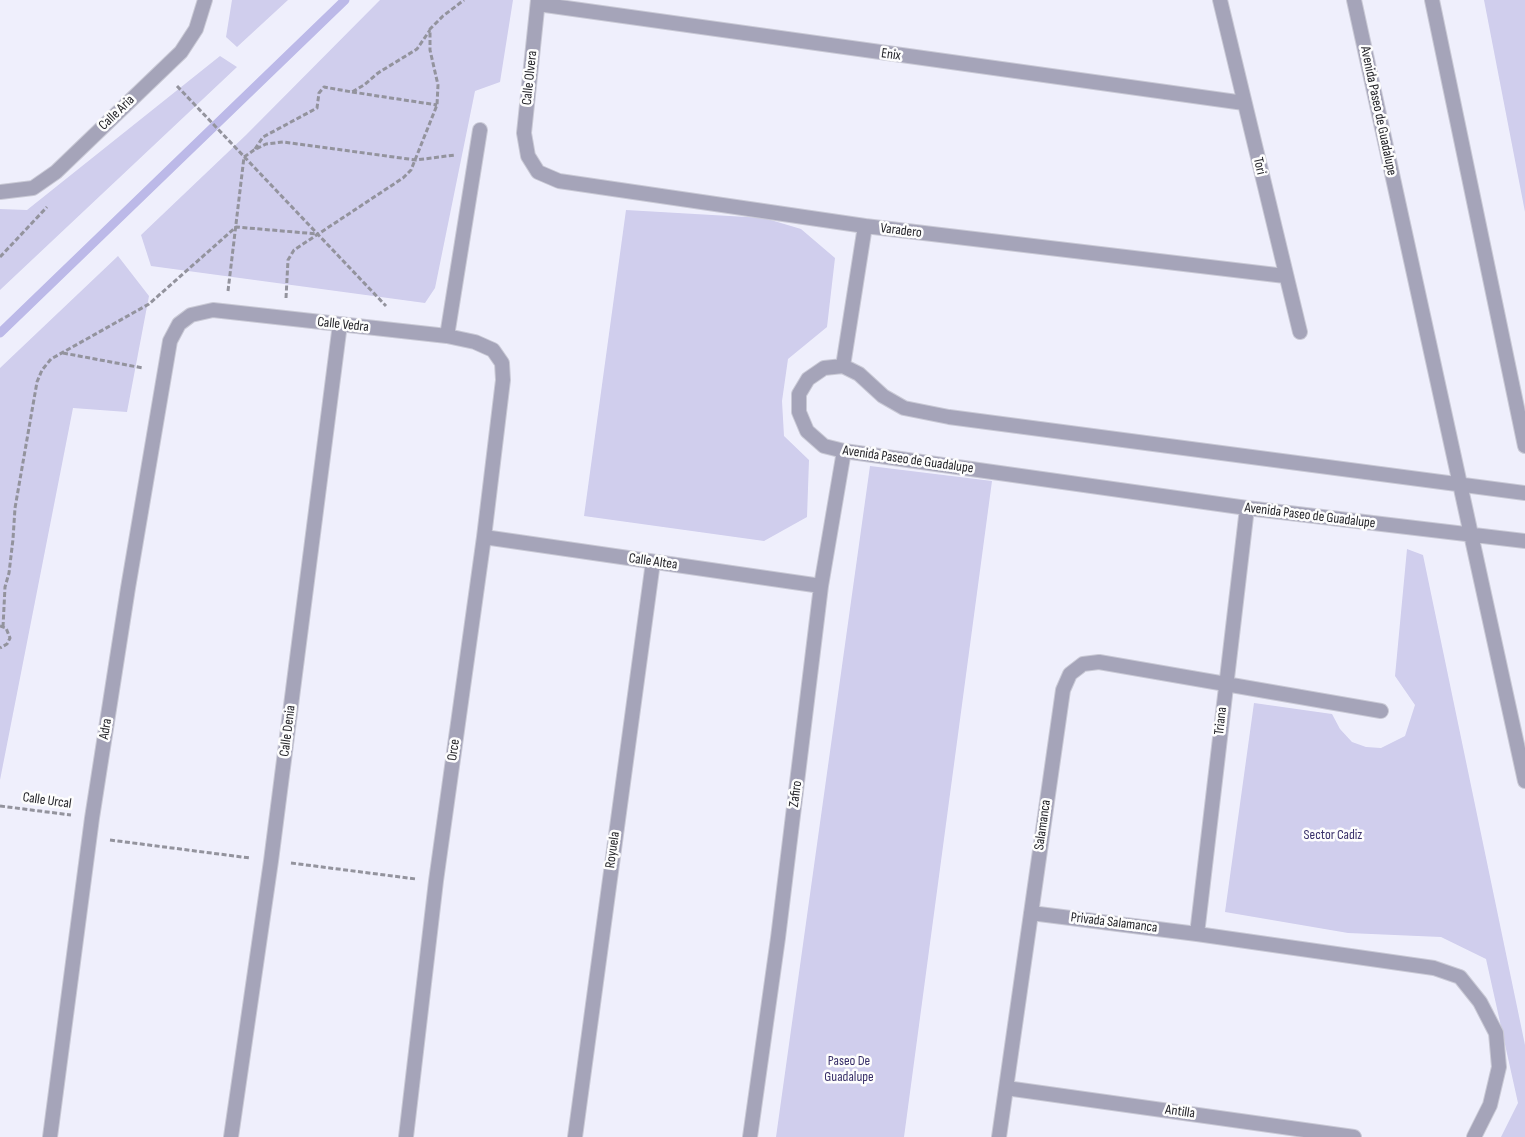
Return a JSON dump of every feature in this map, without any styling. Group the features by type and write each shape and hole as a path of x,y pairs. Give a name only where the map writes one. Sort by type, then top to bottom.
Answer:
{"street":[{"name":"Calle Aria","path":"0,192 33,188 56,172 181,52 196,29 205,0"},
{"name":"Tori","path":"1220,0 1300,332"},
{"name":"Avenida Paseo de Guadalupe","path":"1354,0 1525,781"},
{"path":"1432,0 1525,446"},
{"name":"Enix","path":"538,2 1244,103"},
{"name":"Calle Olvera","path":"528,156 524,133 538,2"},
{"path":"447,336 480,130"},
{"name":"Varadero","path":"528,156 538,172 559,181 865,226 1285,276"},
{"path":"865,226 843,366 859,374 883,396 904,408 949,417 1525,493"},
{"name":"Calle Vedra","path":"179,324 192,315 213,310 447,336 476,342 493,350 502,363"},
{"name":"Adra","path":"50,1137 92,818 128,588 170,341 179,324"},
{"name":"Calle Denia","path":"230,1137 271,861 340,324"},
{"name":"Orce","path":"406,1137 436,881 484,537 503,380 502,363"},
{"name":"Avenida Paseo de Guadalupe","path":"843,366 824,368 808,379 799,394 798,412 807,431 824,446 844,452 1247,508 1525,541"},
{"name":"Zafiro","path":"750,1137 778,938 821,586 844,452"},
{"name":"Triana","path":"1197,934 1247,508"},
{"name":"Calle Altea","path":"484,537 821,586"},
{"name":"Royuela","path":"575,1137 653,562"},
{"name":"Salamanca","path":"999,1137 1063,690 1070,674 1084,664 1099,662 1226,682"},
{"path":"1226,682 1381,711"},
{"name":"Privada Salamanca","path":"1031,913 1197,934"},
{"path":"1197,934 1434,968 1460,978 1480,1002 1496,1033 1499,1067 1490,1105 1474,1137"},
{"name":"Antilla","path":"1006,1088 1354,1137"}],"path":[{"path":"352,92 417,49 430,29 464,0"},
{"path":"286,318 288,260 294,250 403,178 416,160 437,105 438,85 430,50 430,29"},
{"path":"254,150 263,137 317,108 319,93 324,87 437,105"},
{"path":"184,94 411,332"},
{"path":"225,312 244,157 254,150 266,144 283,142 416,160 476,153"},
{"path":"0,648 7,644 10,638 9,633 1,627 5,587 14,539 15,508 37,382 42,370 51,358 149,304 236,227 318,234"},
{"path":"63,353 166,372"},
{"name":"Calle Urcal","path":"0,806 92,818"}],"green space":[{"path":"232,0 288,0 237,47 226,37"},
{"path":"380,0 513,0 500,82 475,91 435,288 425,303 151,266 141,235 246,135"},
{"path":"1484,0 1525,0 1525,212"},
{"path":"220,56 237,67 0,290 0,209 27,210"},
{"path":"626,210 764,218 801,229 835,258 827,327 788,359 782,401 784,436 809,460 807,517 764,541 584,516"},
{"path":"118,256 149,296 127,412 73,408 0,780 0,368"},
{"name":"Paseo De Guadalupe","path":"870,466 992,481 904,1137 776,1137"},
{"name":"Sector Cadiz","path":"1407,549 1423,555 1525,1045 1525,1137 1501,1137 1518,1103 1486,959 1441,937 1348,933 1225,912 1254,703 1332,714 1340,729 1352,742 1366,747 1381,748 1405,736 1415,705 1395,676"}],"waterway":[{"path":"0,333 345,0"}]}
